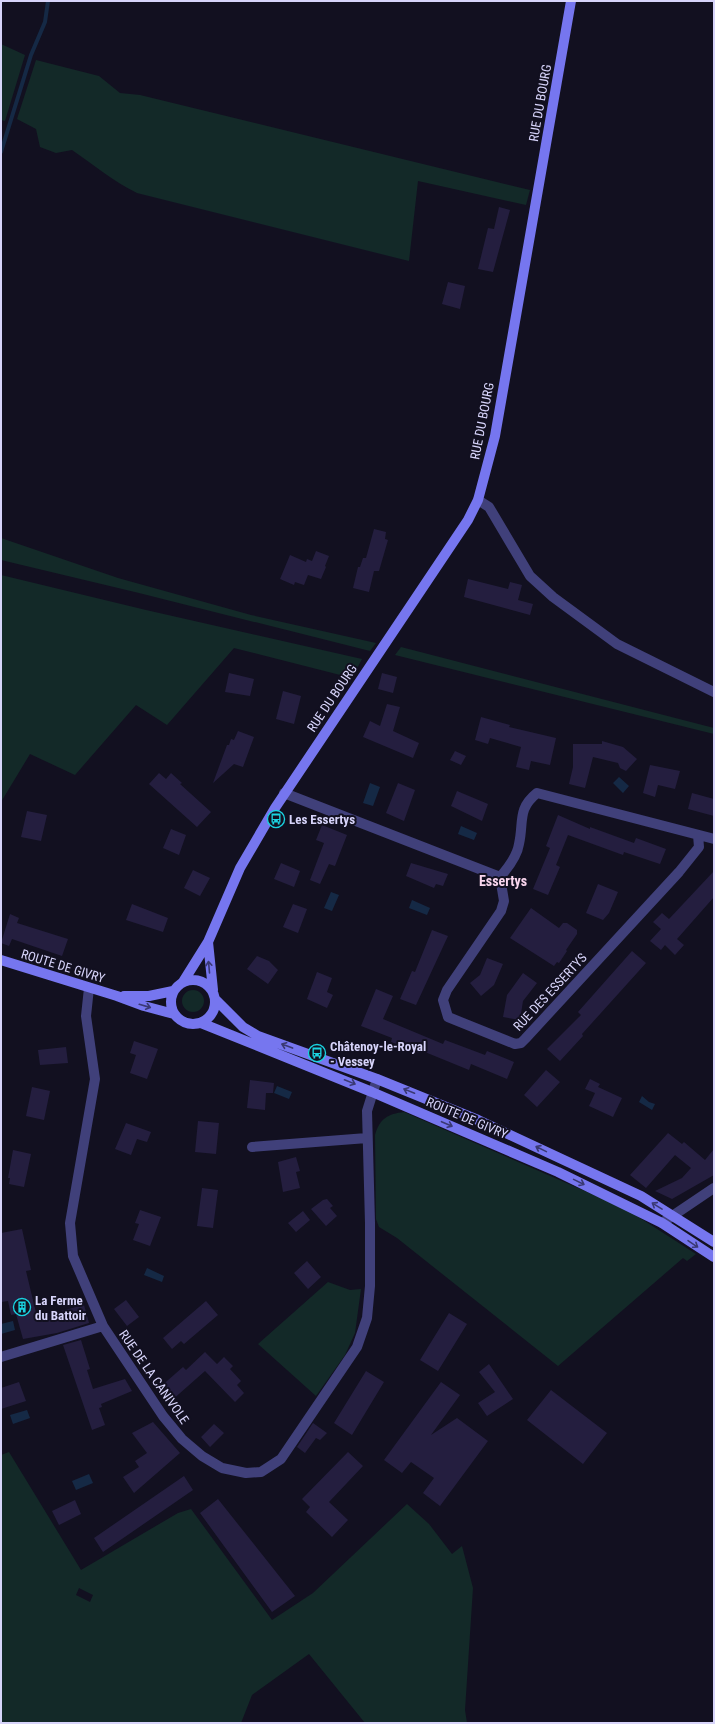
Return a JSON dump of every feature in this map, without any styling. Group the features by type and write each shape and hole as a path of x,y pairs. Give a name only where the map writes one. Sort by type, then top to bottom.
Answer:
{"main road":[{"name":"RUE DU BOURG","path":"183,982 208,942 240,868 284,793 468,520 478,500 495,436 572,1"},
{"name":"RUE DU BOURG","path":"208,942 214,995"},
{"name":"ROUTE DE GIVRY","path":"1,960 118,996 144,1006 174,1014"},
{"path":"194,979 204,982 214,995 214,1010 210,1016 201,1023 192,1024 181,1021 174,1014 171,999 174,991 183,982 194,979"},
{"name":"ROUTE DE GIVRY","path":"118,996 149,996 174,991"},
{"name":"ROUTE DE GIVRY","path":"214,995 244,1027 258,1036 377,1079 485,1123 641,1196 714,1242"},
{"name":"ROUTE DE GIVRY","path":"201,1023 372,1092 558,1172 662,1223 714,1257"}],"street":[{"path":"478,500 489,507 530,576 553,597 617,644 714,692"},
{"path":"284,793 500,877 515,856 519,844 524,806 537,793 714,839"},
{"name":"RUE DES ESSERTYS","path":"500,877 504,901 501,911 447,990 444,1000 448,1017 515,1044 521,1043 525,1039 679,872 699,847 698,835"},
{"name":"RUE DE LA CANIVOLE","path":"89,988 86,1016 95,1079 70,1223 73,1256 103,1326 163,1416 182,1439 202,1456 222,1468 246,1473 261,1472 281,1459 357,1347 367,1318 370,1286 367,1110 377,1079"},
{"path":"252,1147 367,1138"},
{"path":"662,1223 714,1188"},
{"path":"1,1357 103,1326"}],"green space":[{"path":"1,44 25,55 5,121 1,120"},
{"path":"36,60 99,76 120,93 140,95 530,190 526,205 418,181 409,261 137,193 112,179 72,150 56,153 40,147 36,129 17,119"},
{"path":"1,538 118,578 251,615 376,643 370,651 1,560"},
{"path":"1,575 146,610 362,659 352,678 234,648 167,725 136,705 75,775 30,754 1,802"},
{"path":"401,647 714,728 714,734 395,655"},
{"path":"193,990 201,993 204,1001 201,1009 193,1012 185,1009 182,1001 185,993"},
{"path":"404,1112 626,1209 696,1254 687,1261 683,1258 558,1366 397,1238 379,1227 376,1219 375,1135 379,1125 385,1118 393,1114"},
{"path":"328,1282 350,1290 361,1289 355,1333 345,1355 316,1396 258,1344"},
{"path":"9,1452 81,1570 178,1513 191,1509 272,1620 313,1593 407,1504 429,1524 452,1554 462,1546 473,1588 465,1710 467,1723 365,1723 309,1654 252,1695 241,1723 1,1723 1,1455","holes":["79,1588 93,1595 90,1602 76,1595"]}],"water":[{"path":"619,777 629,786 623,793 613,783"},
{"path":"370,783 380,787 373,806 363,803"},
{"path":"461,826 477,833 474,840 458,834"},
{"path":"331,892 339,895 332,911 324,908"},
{"path":"412,900 430,908 427,915 409,908"},
{"path":"277,1086 292,1092 289,1099 274,1093"},
{"path":"642,1096 649,1102 655,1104 652,1110 639,1102"},
{"path":"147,1268 164,1276 162,1282 144,1275"},
{"path":"13,1321 15,1330 1,1334 1,1324"},
{"path":"27,1410 30,1418 13,1424 10,1415"},
{"path":"89,1474 93,1483 76,1490 72,1481"}],"building":[{"path":"499,207 510,210 493,272 478,269 488,228 494,229"},
{"path":"448,282 465,286 460,309 442,304"},
{"path":"374,529 386,532 385,539 388,540 379,571 374,571 369,592 353,588 358,567 360,567 363,558 366,558"},
{"path":"316,551 329,556 321,579 308,575 304,585 295,582 294,585 280,579 290,555 306,562 307,559 312,561"},
{"path":"468,579 508,589 510,582 522,585 518,600 533,604 530,615 464,597"},
{"path":"229,673 254,679 250,696 225,692"},
{"path":"382,673 397,677 393,693 378,689"},
{"path":"283,691 301,696 294,724 276,719"},
{"path":"387,704 400,707 393,731 419,743 413,758 363,737 370,721 380,726"},
{"path":"481,717 510,725 509,727 556,738 550,765 531,761 529,770 516,767 521,747 490,738 488,744 475,740"},
{"path":"238,731 254,737 243,767 234,764 213,783 227,745 229,745 231,739 234,740"},
{"path":"602,741 623,747 637,759 626,771 620,768 618,763 593,757 585,788 569,784 573,767 573,744 602,744"},
{"path":"455,751 466,756 461,765 450,760"},
{"path":"650,765 680,771 675,789 658,785 655,797 643,793"},
{"path":"159,773 166,779 171,773 182,783 180,784 211,812 197,827 149,784"},
{"path":"398,783 415,790 404,821 386,813"},
{"path":"457,791 488,804 482,821 451,806"},
{"path":"692,793 714,799 714,816 688,809"},
{"path":"27,811 47,815 41,841 21,837"},
{"path":"558,815 590,829 590,827 634,843 636,838 666,849 660,864 624,852 623,855 568,835 556,865 560,867 548,895 533,889 550,848 546,846"},
{"path":"322,825 347,835 335,866 329,864 320,884 310,880 324,843 316,840"},
{"path":"171,829 186,835 179,855 163,848"},
{"path":"281,863 300,871 294,887 274,879"},
{"path":"411,863 448,874 443,886 436,884 434,888 406,876"},
{"path":"193,870 210,878 200,896 184,888"},
{"path":"714,871 714,897 677,939 684,945 675,955 665,945 661,950 650,941 661,929 653,922 662,913 669,919"},
{"path":"598,884 618,892 609,913 603,920 586,913"},
{"path":"132,904 168,918 163,932 126,920"},
{"path":"293,904 307,909 298,933 283,927"},
{"path":"531,908 559,928 563,923 567,923 577,930 577,934 566,950 567,951 559,963 557,962 554,966 510,938"},
{"path":"10,914 19,918 17,923 68,939 62,956 12,939 9,946 1,943"},
{"path":"432,930 448,936 416,1005 400,999 412,971 415,972"},
{"path":"632,951 646,963 582,1034 583,1036 560,1061 547,1049 581,1015 578,1012"},
{"path":"257,956 269,961 278,970 268,984 247,969"},
{"path":"487,958 503,964 494,985 481,996 470,983 480,975"},
{"path":"317,972 332,978 327,992 333,995 327,1008 307,999"},
{"path":"523,973 537,983 523,1001 520,1020 503,1017 507,995"},
{"path":"376,989 393,996 383,1019 443,1044 445,1040 485,1055 487,1051 514,1062 507,1079 471,1064 469,1070 420,1050 419,1053 391,1042 392,1038 361,1026"},
{"path":"134,1041 158,1049 147,1079 130,1073 136,1055 130,1053"},
{"path":"66,1047 68,1063 40,1065 38,1050"},
{"path":"546,1070 560,1082 537,1107 524,1095"},
{"path":"590,1079 600,1084 598,1087 622,1098 613,1117 589,1106 595,1093 585,1089"},
{"path":"250,1080 274,1083 273,1093 266,1093 265,1110 247,1108"},
{"path":"32,1087 50,1091 44,1120 26,1116"},
{"path":"198,1121 219,1123 216,1154 195,1152"},
{"path":"126,1123 151,1132 147,1142 137,1139 131,1155 115,1149"},
{"path":"668,1133 682,1144 684,1142 705,1160 714,1149 714,1175 672,1199 655,1191 682,1178 691,1168 675,1155 646,1188 630,1175"},
{"path":"13,1150 31,1154 24,1187 9,1184 10,1178 8,1178"},
{"path":"296,1157 300,1171 296,1172 300,1188 283,1192 278,1162"},
{"path":"202,1188 218,1190 213,1228 197,1226"},
{"path":"327,1199 333,1206 330,1208 337,1216 326,1226 311,1209 323,1200"},
{"path":"140,1210 161,1217 150,1246 133,1240 139,1224 135,1223"},
{"path":"303,1211 310,1220 296,1232 288,1223"},
{"path":"22,1229 31,1270 26,1271 37,1317 84,1305 89,1323 57,1333 23,1339 16,1314 11,1315 8,1301 1,1302 1,1233"},
{"path":"307,1261 321,1277 308,1289 294,1273"},
{"path":"126,1300 139,1317 127,1326 114,1309"},
{"path":"206,1301 218,1315 184,1344 181,1341 172,1349 163,1338"},
{"path":"449,1313 467,1324 438,1371 420,1360"},
{"path":"81,1340 90,1369 87,1370 93,1389 125,1379 132,1391 101,1404 102,1407 99,1408 105,1425 92,1430 63,1345"},
{"path":"205,1352 217,1364 224,1357 233,1366 230,1369 241,1381 237,1385 244,1393 235,1402 205,1371 171,1401 159,1388 183,1367 186,1370"},
{"path":"489,1364 513,1399 487,1416 478,1403 495,1392 479,1372"},
{"path":"366,1371 384,1382 352,1435 334,1423"},
{"path":"19,1382 26,1401 1,1409 1,1388"},
{"path":"441,1382 460,1395 431,1435 457,1418 488,1441 440,1506 423,1493 434,1478 411,1462 402,1473 384,1460"},
{"path":"551,1390 607,1433 583,1464 527,1420"},
{"path":"153,1422 180,1453 134,1493 123,1477 139,1467 135,1461 147,1453 132,1433"},
{"path":"313,1423 327,1433 320,1440 316,1438 305,1453 297,1447"},
{"path":"214,1424 224,1433 210,1447 201,1437"},
{"path":"348,1452 363,1466 329,1502 348,1520 332,1537 306,1512 310,1507 302,1499"},
{"path":"184,1476 193,1490 103,1552 94,1538"},
{"path":"218,1499 295,1596 272,1612 200,1513"},
{"path":"75,1500 81,1514 59,1525 52,1511"}],"waterway":[{"path":"1,152 31,55 45,22 48,1"}],"place":[{"name":"Les Essertys","path":"276,819"},
{"name":"Châtenoy-le-Royal - Vessey","path":"317,1053"},
{"name":"La Ferme du Battoir","path":"22,1307"}],"district":[{"name":"Essertys","path":"503,881"}]}
